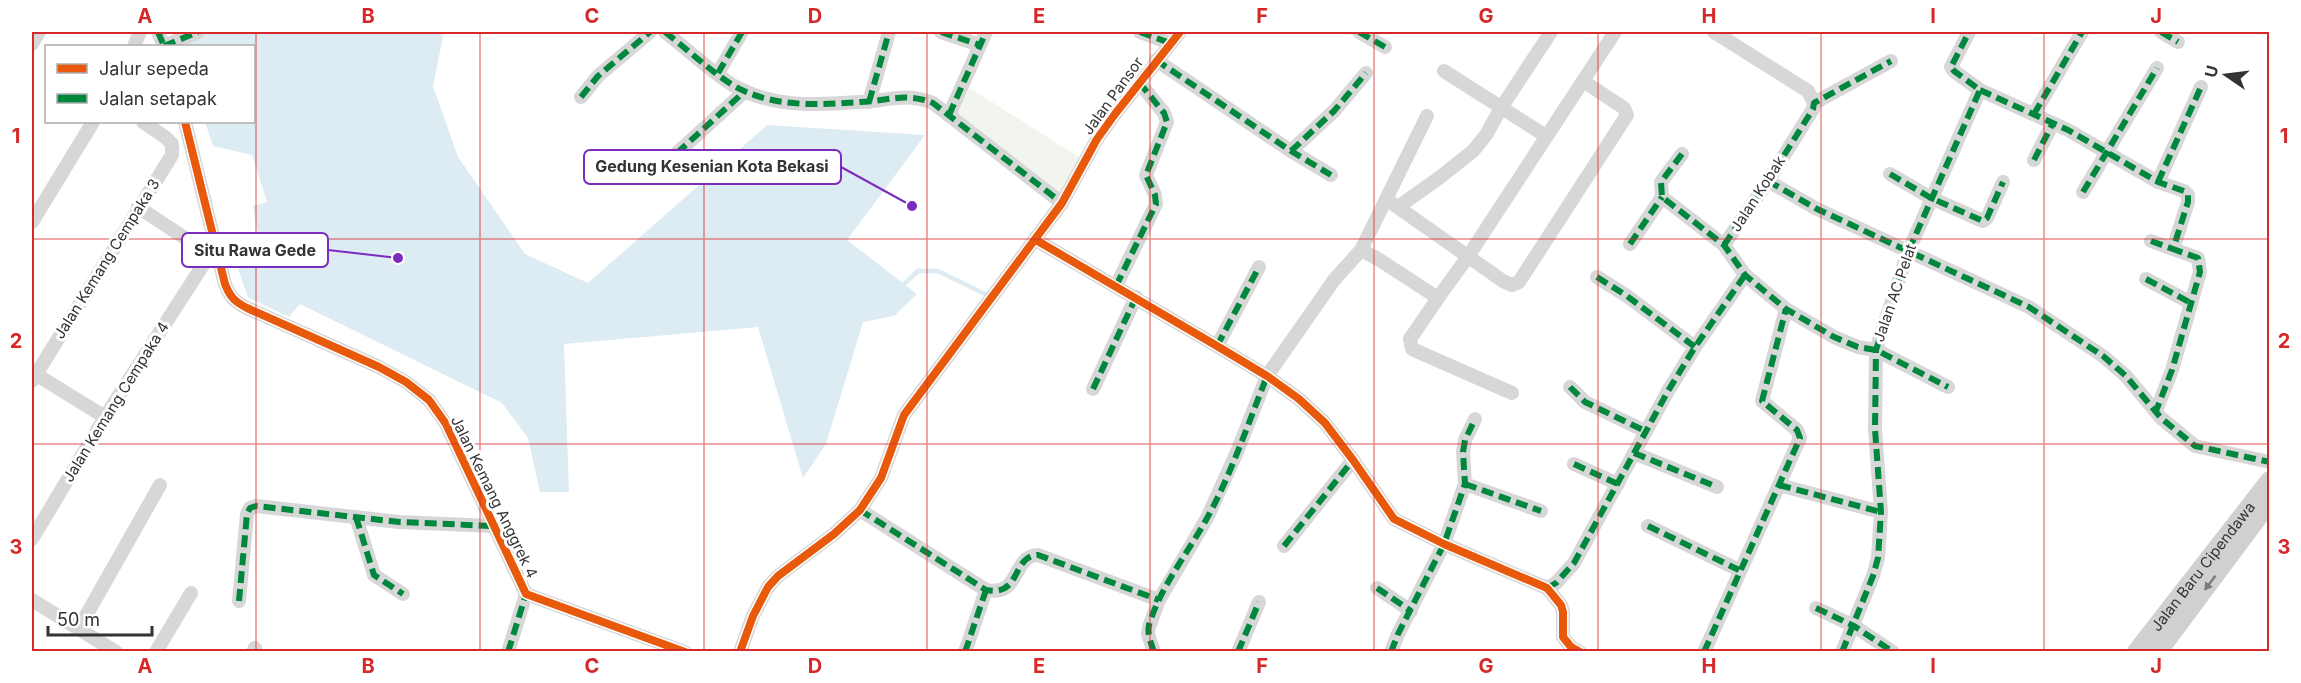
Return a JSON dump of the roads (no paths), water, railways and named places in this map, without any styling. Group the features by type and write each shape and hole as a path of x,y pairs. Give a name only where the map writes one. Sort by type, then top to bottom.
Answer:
{"main road":[{"name":"Jalan Baru Cipendawa","path":"2137,651 2270,481"},
{"name":"Jalan Baru Cipendawa","path":"2157,651 2270,501"}],"street":[{"path":"32,44 39,32"},
{"path":"166,45 198,32"},
{"path":"581,97 598,76 650,32"},
{"path":"665,32 745,91 774,101 794,104 868,102 908,96 933,103 1062,203"},
{"path":"718,73 742,32"},
{"path":"868,102 889,32"},
{"path":"941,32 980,45"},
{"path":"949,115 986,32"},
{"path":"1140,32 1170,43"},
{"name":"Jalan Pansor","path":"740,651 753,616 768,587 778,576 834,534 860,510 881,478 904,416 1062,203 1096,138 1138,82 1180,32"},
{"path":"1359,32 1385,47"},
{"path":"1392,203 1439,178 1473,151 1486,135 1551,32"},
{"path":"1512,393 1412,349 1410,339 1469,255 1615,32"},
{"path":"1714,32 1808,91 1814,103 1891,61"},
{"path":"1967,32 1951,67 1980,90 2053,123 2158,182 2184,190 2188,195 2188,202 2173,249"},
{"path":"2034,114 2082,32"},
{"path":"2161,32 2178,42"},
{"path":"1156,60 1291,152 1331,176"},
{"path":"2083,192 2157,68"},
{"path":"1444,71 1546,136"},
{"path":"1291,152 1334,111 1366,73"},
{"path":"1392,203 1503,281 1512,285 1519,282 1628,115 1626,109 1583,81"},
{"path":"1116,286 1156,204 1155,195 1146,175 1167,122 1164,113 1138,82"},
{"path":"2158,182 2201,87"},
{"name":"Jalan AC Pelat","path":"1842,651 1854,626 1878,558 1881,512 1875,429 1876,350 1908,252 1980,90"},
{"path":"677,153 745,91"},
{"name":"Jalan Kobak","path":"1814,103 1813,109 1768,181 1724,245 1745,275 1786,309 1847,344 1876,350 1948,387"},
{"path":"1154,651 1148,634 1160,600 1207,518 1237,452 1267,376 1334,280 1361,250 1392,203 1427,116"},
{"path":"32,222 92,123"},
{"name":"Jalan Kemang Cempaka 3","path":"33,376 172,155 172,144 144,123"},
{"name":"Jalan Kemang Anggrek 4","path":"185,123 230,296 236,303 379,367 406,382 429,400 446,424 526,594 685,651"},
{"path":"2034,160 2053,123"},
{"path":"1630,244 1662,196 1661,182 1682,153"},
{"path":"1890,174 1931,198 1983,221 1987,218 2003,182"},
{"path":"1768,181 1817,209 2029,308 2080,340 2126,376 2156,411 2195,446 2270,462"},
{"path":"1662,196 1724,245"},
{"name":"Jalan Kemang Cempaka 4","path":"32,539 105,417 203,266 202,255 197,246 138,207"},
{"path":"1036,240 1217,345 1267,376 1313,411 1353,460 1394,519 1444,544 1547,588 1561,605 1563,638 1573,650"},
{"path":"2151,241 2198,258 2200,265 2172,370 2156,411"},
{"path":"1361,250 1438,298"},
{"path":"1217,345 1260,267"},
{"path":"1547,588 1556,583 1574,563 1645,431 1695,347 1745,275"},
{"path":"1597,277 1627,296 1695,347"},
{"path":"2146,279 2191,303"},
{"path":"1093,388 1136,297"},
{"path":"1704,651 1800,438 1799,433 1762,401 1786,309"},
{"path":"33,376 105,417"},
{"path":"1570,387 1585,402 1645,431"},
{"path":"1391,651 1444,544 1465,484 1463,452 1465,440 1475,419"},
{"path":"1634,453 1718,487"},
{"path":"1284,546 1353,460"},
{"path":"1574,464 1618,484"},
{"path":"1465,484 1540,511"},
{"path":"78,628 160,485"},
{"path":"1779,485 1881,512"},
{"path":"239,601 247,514 250,508 256,506 399,522 494,526"},
{"path":"860,510 986,590 997,592 1005,590 1025,560 1031,555 1038,555 1160,600"},
{"path":"356,517 374,575 403,594"},
{"path":"1648,526 1739,570"},
{"path":"1377,588 1411,612"},
{"path":"965,651 986,590"},
{"path":"156,651 191,593"},
{"path":"508,651 526,594"},
{"path":"32,600 116,651"},
{"path":"1238,651 1259,602"},
{"path":"1816,608 1854,626 1893,651"}],"waterway":[{"path":"904,284 918,271 938,271 989,296"}],"place":[{"name":"Gedung Kesenian Kota Bekasi","path":"912,206"},
{"name":"Situ Rawa Gede","path":"398,258"}]}
